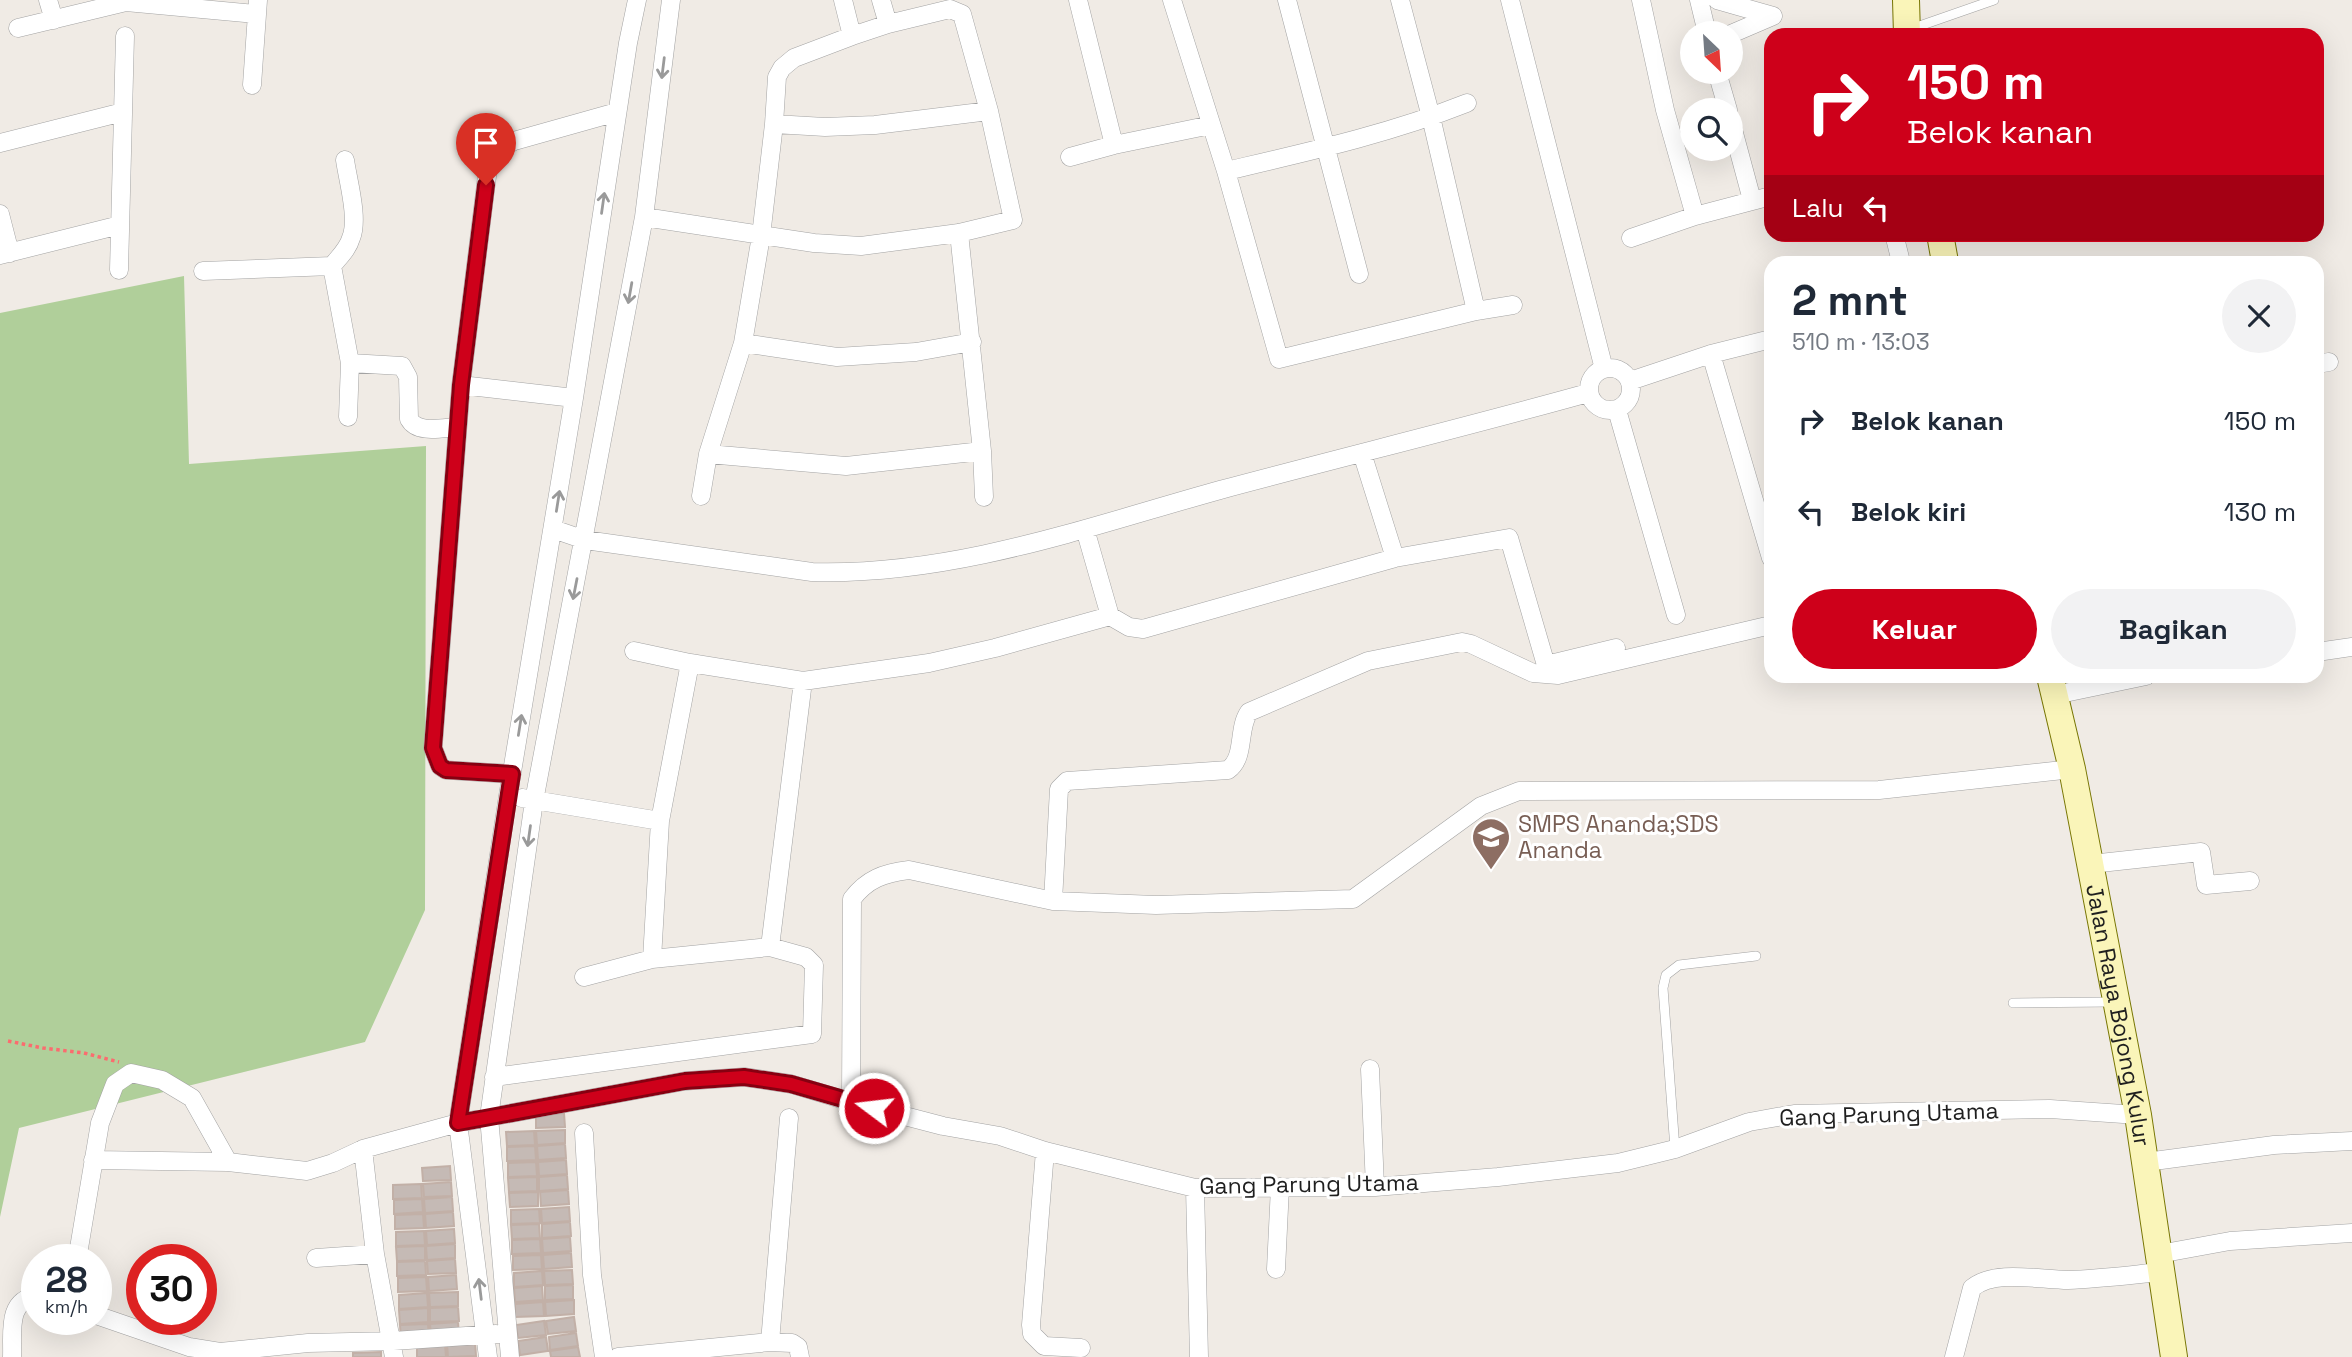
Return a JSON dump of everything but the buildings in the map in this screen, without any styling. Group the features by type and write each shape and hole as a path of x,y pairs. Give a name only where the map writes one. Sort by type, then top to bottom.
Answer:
{"main road":[{"path":"1906,0 1907,28"},
{"name":"Jalan Raya Bojong Kulur","path":"2052,685 2072,769 2118,1002 2146,1163 2174,1357"}],"street":[{"path":"48,0 54,20"},
{"path":"488,1357 458,1123 637,0"},
{"path":"510,1357 489,1117 534,801 644,217 671,0"},
{"path":"843,0 852,36"},
{"path":"881,0 888,24"},
{"path":"1078,0 1114,145"},
{"path":"1172,0 1226,171 1279,359 1476,310 1513,305"},
{"path":"1287,0 1359,274"},
{"path":"1400,0 1431,117 1476,310"},
{"path":"1510,0 1604,369"},
{"path":"1641,0 1665,110 1695,216"},
{"path":"1699,0 1704,21"},
{"path":"1717,0 1773,16 1743,29"},
{"path":"18,28 126,2 257,7 252,85"},
{"path":"644,217 761,236 860,246 959,233 1013,220 989,111 962,14 950,9 888,24 794,58 782,68 777,78 761,236 743,343 708,454 701,496"},
{"path":"119,270 125,36"},
{"path":"1226,171 1325,147 1431,117 1467,103"},
{"path":"774,124 825,127 875,125 989,111"},
{"path":"0,143 123,112"},
{"path":"512,774 446,770 440,766 433,748 461,385 489,160 500,149 514,141 617,113"},
{"path":"1070,157 1211,125"},
{"path":"202,271 332,266 353,236 354,218 345,160"},
{"path":"1742,161 1752,200"},
{"path":"1631,238 1695,216 1764,197"},
{"path":"0,214 5,254 120,225"},
{"path":"959,233 972,342 984,497"},
{"path":"332,266 350,363 348,417"},
{"path":"1630,381 1711,354 1764,341"},
{"path":"743,343 837,357 916,352 972,342"},
{"path":"1711,354 1764,534"},
{"path":"350,363 402,366 408,377 411,424 419,428 457,427"},
{"path":"1604,369 1619,369 1630,381 1630,398 1617,410 1599,408 1588,393 1589,383 1595,374 1604,369"},
{"path":"461,385 574,398"},
{"path":"553,529 584,540 765,566 849,573 1018,548 1588,393"},
{"path":"1617,410 1676,615"},
{"path":"708,454 846,466 982,451"},
{"path":"1362,453 1395,558"},
{"path":"1085,529 1110,616 1129,627 1143,628 1395,558 1509,538 1546,665 1616,648"},
{"path":"634,651 803,681 929,663 1110,616"},
{"path":"1053,901 1061,785 1067,781 1228,769 1236,761 1244,720 1249,712 1368,661 1462,642 1533,673 1558,675 1764,627"},
{"path":"2324,651 2352,647"},
{"path":"652,959 660,821 690,663"},
{"path":"770,947 803,681"},
{"path":"2052,685 2073,683"},
{"path":"850,1102 852,899 860,887 873,878 888,873 909,870 1053,901 1156,905 1353,899 1480,806 1519,791 1879,790 2072,769"},
{"path":"509,796 660,821"},
{"path":"2091,864 2201,852 2206,885 2250,881"},
{"path":"494,1077 812,1034 814,965 806,957 770,947 652,959 584,977"},
{"path":"1370,1069 1375,1187"},
{"path":"80,1244 100,1123 115,1084 131,1073 162,1080 192,1098 228,1161"},
{"name":"Gang Parung Utama","path":"93,1160 228,1161 307,1171 363,1149 458,1123 685,1081 744,1077 791,1084 943,1126 999,1136 1195,1188 1375,1187 1498,1177 1604,1164 1675,1149 1749,1122 1794,1114 2050,1109 2138,1115"},
{"path":"770,1342 789,1118"},
{"path":"584,1133 592,1275 604,1357"},
{"path":"2146,1163 2274,1145 2352,1141"},
{"path":"363,1149 375,1254 393,1349"},
{"path":"1045,1150 1032,1334 1044,1346 1081,1348"},
{"path":"1276,1269 1280,1187"},
{"path":"1195,1188 1199,1357"},
{"path":"1954,1357 1972,1288 1981,1281 2022,1277 2066,1280 2160,1263 2230,1241 2352,1233"},
{"path":"316,1258 375,1254"},
{"path":"12,1357 14,1310 21,1301"},
{"path":"112,1321 189,1347 220,1354 393,1349 508,1333"},
{"path":"618,1357 770,1342 793,1343 799,1347 800,1357"}],"lane":[{"path":"1918,28 1973,4 1994,0"},
{"path":"1675,1149 1662,988 1666,975 1679,965 1756,956"},
{"path":"2013,1003 2118,1002"}],"path":[{"path":"8,1041 117,1060 131,1073"}],"green space":[{"path":"184,276 189,464 426,446 425,910 365,1042 19,1128 0,1217 0,313"}],"place":[{"name":"SMPS Ananda;SDS Ananda","path":"1491,871"}],"route":[{"path":"486,185 461,385 433,748 440,766 446,770 512,774 458,1123 685,1081 744,1077 791,1084 874,1108"}]}
